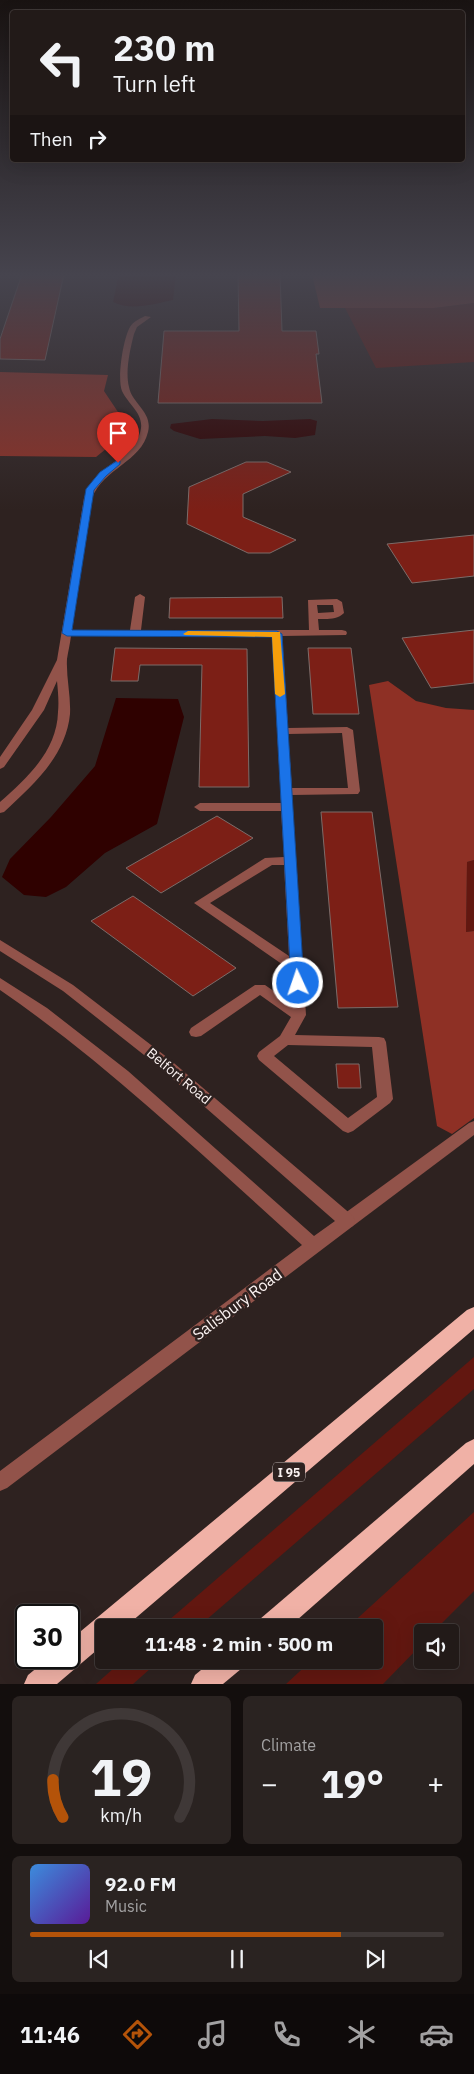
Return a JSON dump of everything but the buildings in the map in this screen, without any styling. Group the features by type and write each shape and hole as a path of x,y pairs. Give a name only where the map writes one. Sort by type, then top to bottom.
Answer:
{"highway":[{"name":"I 95","path":"115,1619 474,1316"},
{"path":"279,1619 474,1450"},
{"name":"I 95","path":"80,1648 95,1635"},
{"name":"I 95","path":"37,1684 55,1669"},
{"path":"204,1684 222,1669"}],"street":[{"path":"0,809 42,768 52,752 60,732 64,714 62,660 90,489 103,474 133,451 144,436 145,427 142,413 129,397 124,386 128,353"},
{"path":"136,633 140,597"},
{"path":"313,616 314,634"},
{"path":"67,633 342,633"},
{"path":"277,634 300,1015 285,1040 264,1056 348,1127 385,1099 379,1042 285,1040"},
{"path":"0,765 38,710 62,660"},
{"path":"283,731 347,730 354,791 286,792"},
{"path":"200,807 287,807"},
{"path":"290,861 269,861 201,903 296,967"},
{"name":"Belfort Road","path":"0,945 68,988 163,1062 347,1221"},
{"path":"0,983 38,1008 131,1082 314,1246"},
{"path":"196,1032 260,988 300,1015"},
{"name":"Salisbury Road","path":"0,1482 474,1127"}],"shaded area":[{"path":"368,353 474,353 474,362 376,368"},
{"path":"0,372 108,375 104,391 118,412 122,436 96,457 0,456"},
{"path":"212,419 263,421 310,419 317,421 315,435 295,438 265,436 200,439 170,428 171,424"},
{"path":"388,681 416,701 446,708 474,710 474,860 467,862 466,932 474,931 474,1118 452,1134 437,1126 369,685"},
{"path":"116,698 178,699 184,717 157,824 105,853 66,887 46,897 24,895 2,877 10,859 51,817 95,766"},
{"path":"474,860 474,931 466,932 467,862"},
{"path":"474,1357 474,1389 207,1619 170,1619"},
{"path":"474,1512 474,1591 441,1624 414,1624 414,1652 383,1684 286,1684 302,1669 383,1669 383,1619 357,1619"},
{"path":"113,1669 150,1669 133,1684 96,1684"}],"slow traffic":[{"path":"188,634 277,634 280,694"}],"route":[{"path":"118,463 94,482 90,489 67,633 277,634 298,983"}]}
